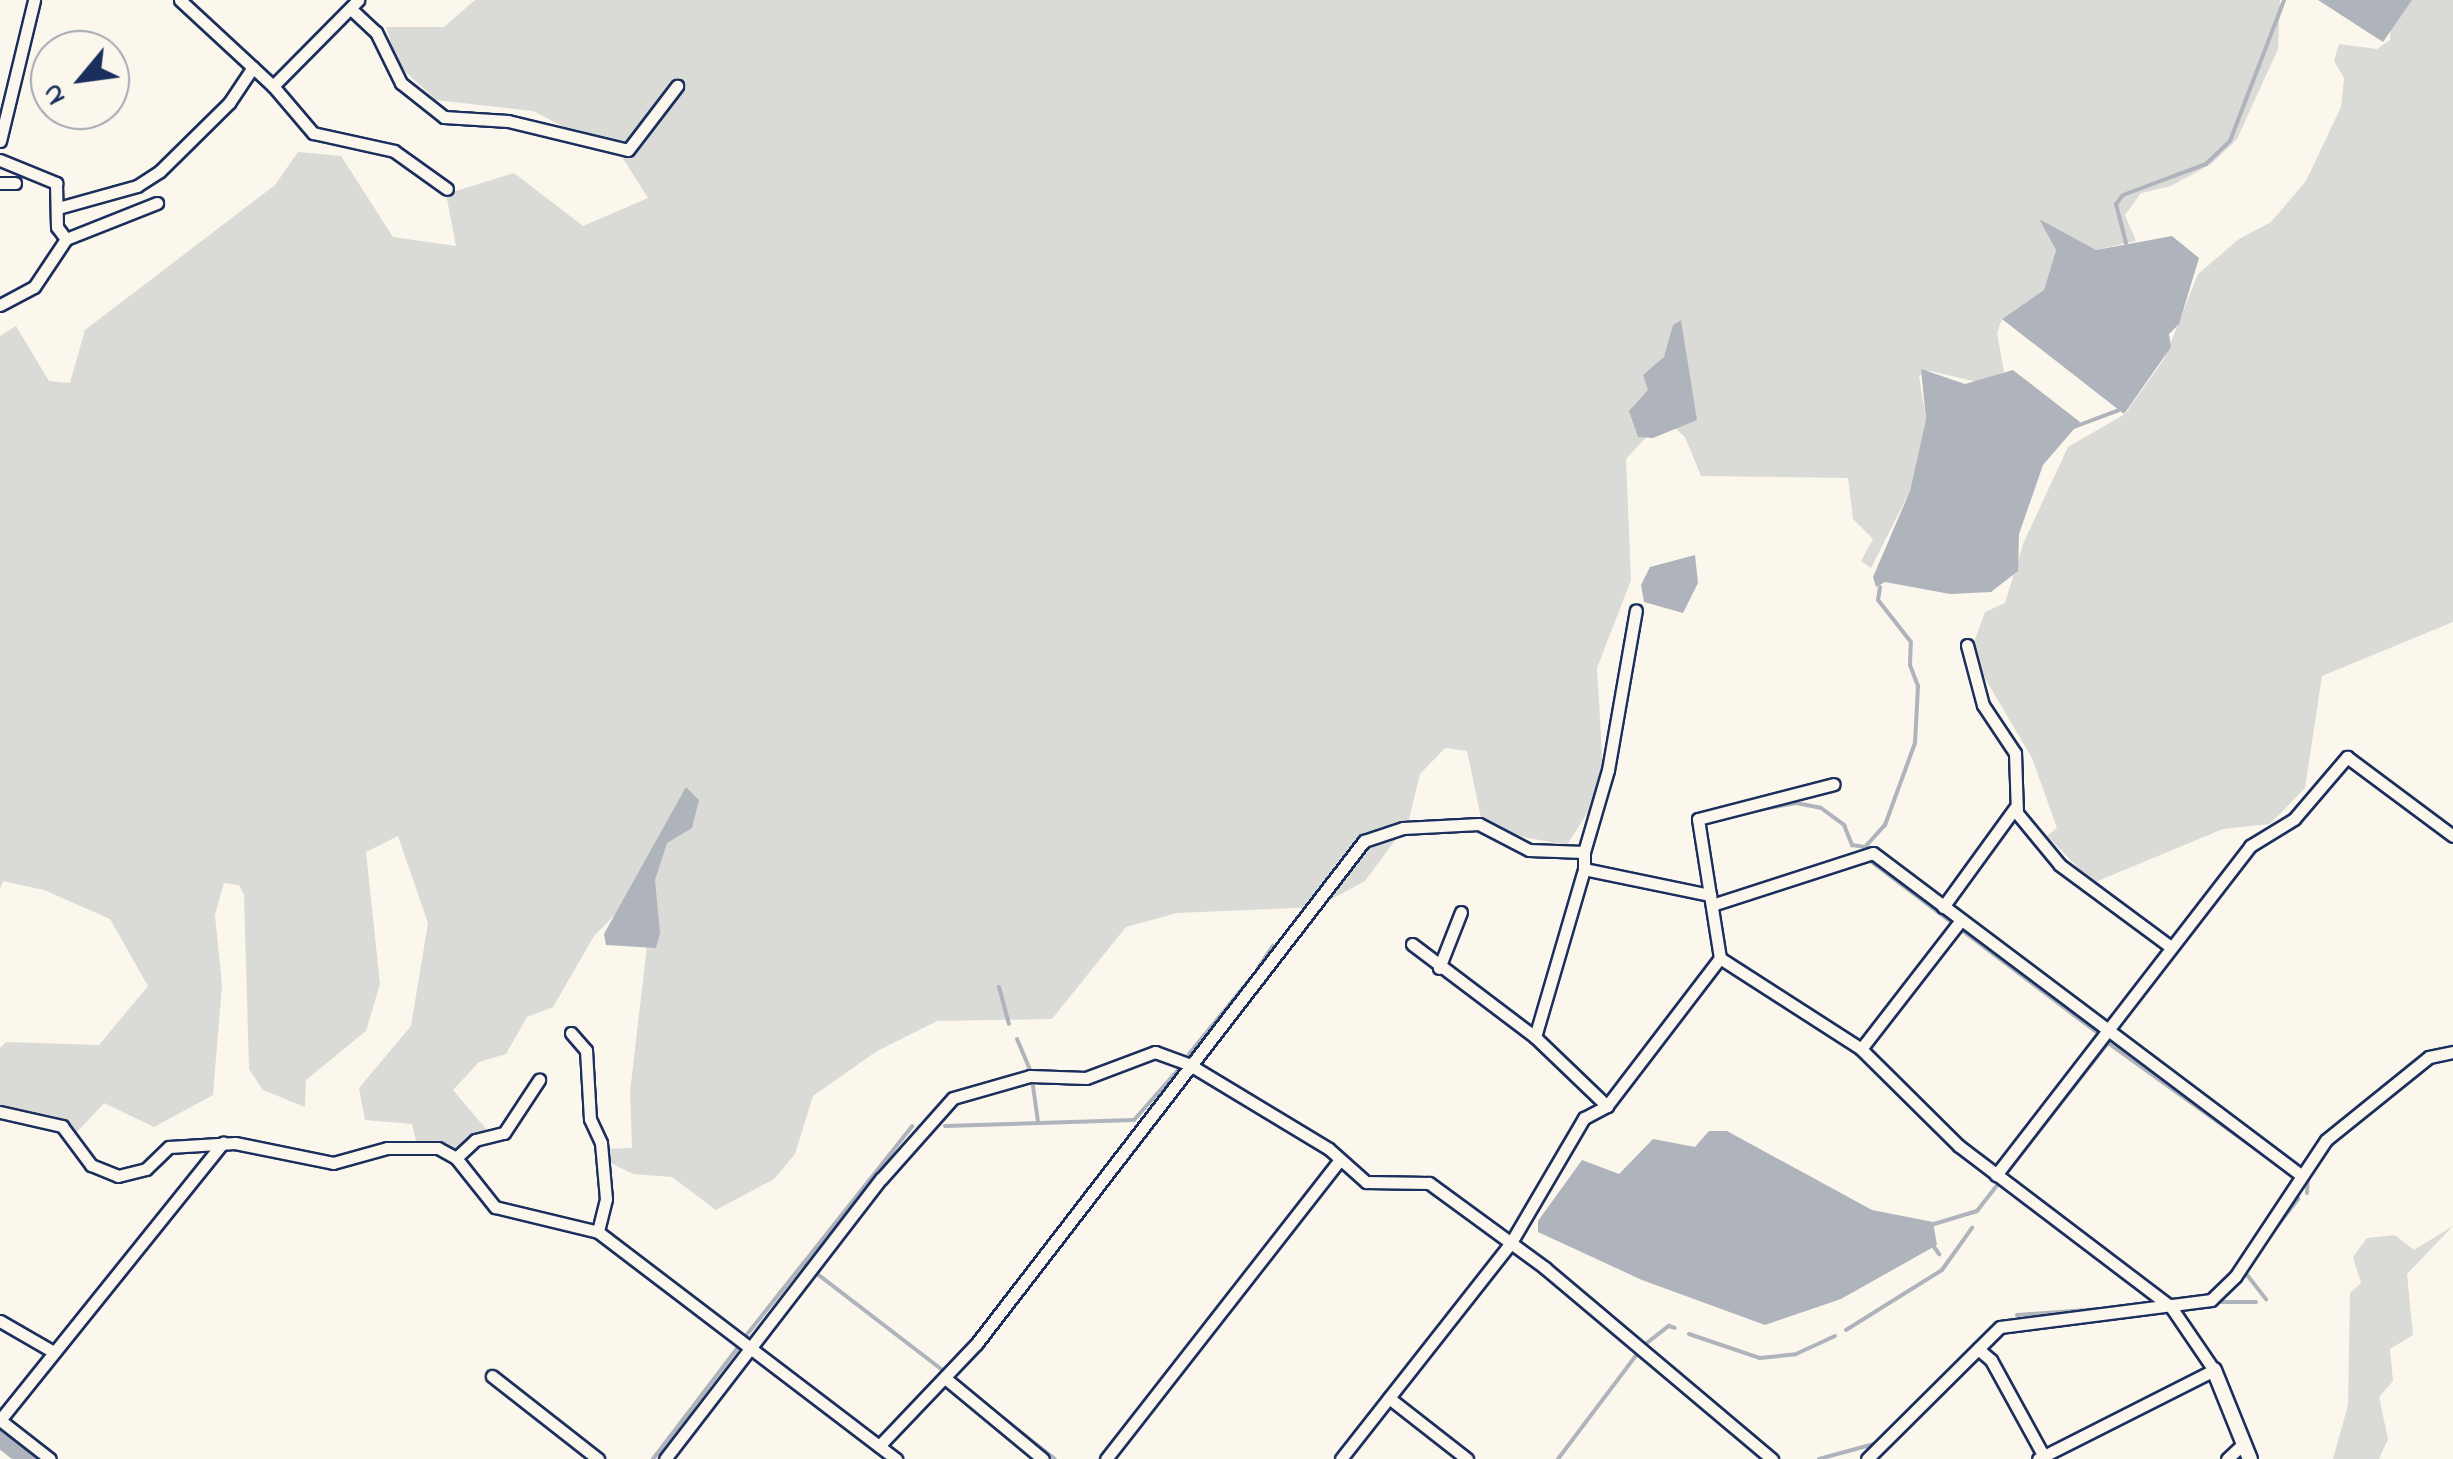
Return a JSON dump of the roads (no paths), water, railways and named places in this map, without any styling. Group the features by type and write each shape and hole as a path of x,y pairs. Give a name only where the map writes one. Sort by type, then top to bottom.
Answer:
{"street":[{"path":"0,141 34,0"},
{"path":"180,0 273,86 313,132 406,156 447,188"},
{"path":"273,86 355,4 376,32 402,83 444,117 508,120 628,150 677,86"},
{"path":"58,208 138,186 160,171 230,103 253,67"},
{"path":"0,160 50,176 58,208 56,227 66,239"},
{"path":"0,184 14,183"},
{"path":"0,305 34,287 66,239 156,203"},
{"path":"1535,1037 1584,870 1584,852 1608,770 1636,610"},
{"path":"1943,906 2015,808 2015,753 1982,705 1968,645"},
{"path":"1996,1175 2250,846 2294,819 2348,757 2453,836"},
{"path":"1341,1459 1510,1244 1584,1118 1607,1106 1720,958 1698,819 1834,784"},
{"path":"2015,808 2060,865 2171,947"},
{"path":"880,1446 946,1378 1364,841 1451,822 1479,824 1529,850 1584,852"},
{"path":"1584,870 1711,900 1872,853 2300,1177"},
{"path":"1438,968 1461,912"},
{"path":"1862,1049 1961,920"},
{"path":"1412,944 1438,968 1535,1037 1607,1106"},
{"path":"1720,958 1862,1049 1996,1175 2171,1307 2214,1370 2250,1459"},
{"path":"571,1033 586,1050 590,1119 601,1143 606,1198 598,1232"},
{"path":"1867,1459 1981,1351 2000,1327 2018,1321 2209,1302 2235,1277 2326,1140 2429,1057 2453,1052"},
{"path":"665,1459 749,1347 954,1098 1030,1076 1086,1078 1140,1053 1190,1065 1330,1149 1339,1162 1366,1182 1429,1182 1642,1350 1772,1459"},
{"path":"456,1158 475,1140 504,1133 539,1080"},
{"path":"0,1112 62,1126 91,1165 118,1176 146,1169 169,1147 223,1143 333,1163 415,1145 456,1158 496,1207 598,1232 896,1459"},
{"path":"50,1459 0,1420 223,1143"},
{"path":"1106,1459 1339,1162"},
{"path":"0,1321 52,1351"},
{"path":"1981,1351 2041,1457 2214,1370"},
{"path":"492,1376 598,1459"},
{"path":"946,1378 1044,1459"},
{"path":"1389,1398 1466,1459"},
{"path":"2227,1459 2244,1443"}],"waterway":[{"path":"2126,243 2116,204 2123,195 2206,164 2230,141 2284,0"},
{"path":"2074,427 2119,410"},
{"path":"1865,847 1885,825 1915,743 1918,686 1910,665 1911,642 1878,600 1880,587"},
{"path":"1752,811 1796,803 1821,808 1844,825 1852,845 1864,847 1869,860 2099,1034"},
{"path":"1258,968 1273,946"},
{"path":"1189,1054 1251,978"},
{"path":"999,987 1009,1024"},
{"path":"1017,1039 1030,1070"},
{"path":"1934,1224 1977,1211 2108,1043 2296,1178"},
{"path":"945,1126 1134,1120 1179,1069"},
{"path":"1033,1086 1038,1121"},
{"path":"745,1337 912,1126"},
{"path":"2307,1193 2308,1175"},
{"path":"2264,1243 2298,1199"},
{"path":"1846,1330 1942,1270 1972,1228"},
{"path":"1934,1247 1939,1254"},
{"path":"803,1263 945,1372"},
{"path":"2244,1271 2266,1299"},
{"path":"2211,1302 2256,1302"},
{"path":"2017,1315 2100,1309"},
{"path":"1558,1459 1643,1346 1669,1326 1675,1328"},
{"path":"1689,1334 1760,1358 1796,1354 1835,1336"},
{"path":"653,1459 739,1346"},
{"path":"984,1403 1055,1459"},
{"path":"0,1437 28,1459"},
{"path":"1819,1459 1874,1444"}]}
